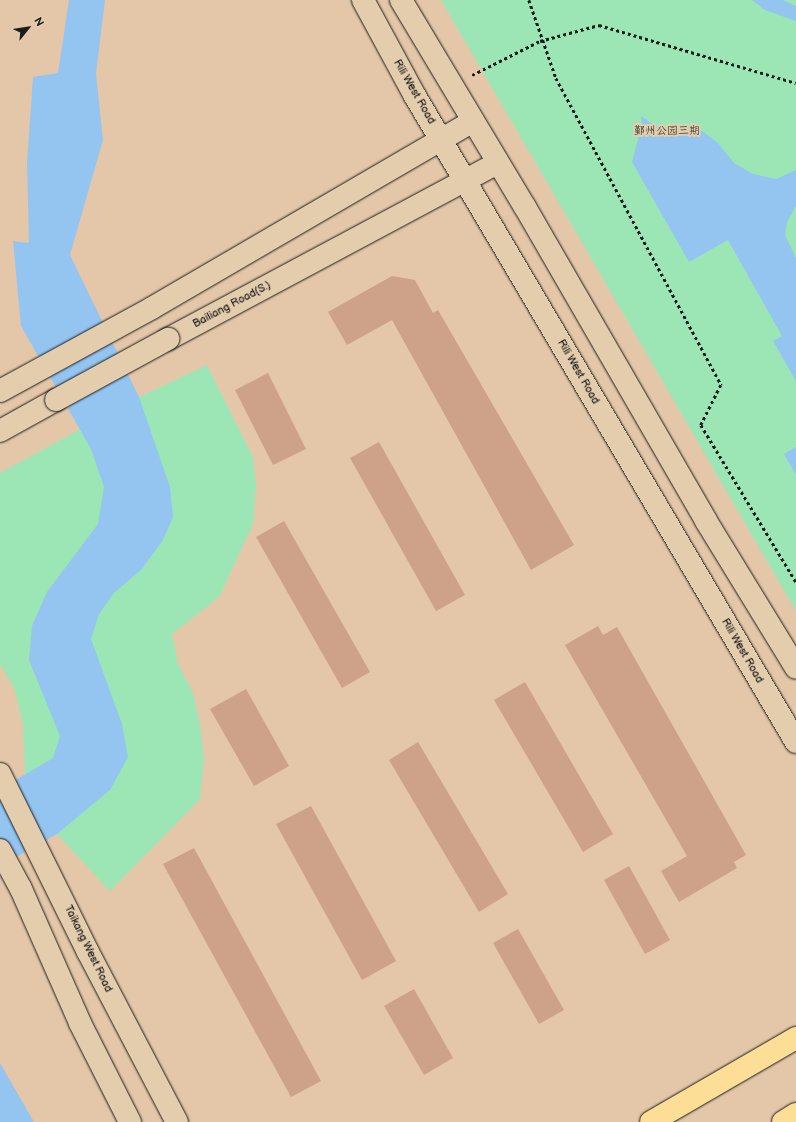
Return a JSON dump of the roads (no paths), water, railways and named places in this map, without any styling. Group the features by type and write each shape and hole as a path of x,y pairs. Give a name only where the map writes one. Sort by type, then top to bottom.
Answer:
{"main road":[{"name":"Rili West Road","path":"363,0 442,140 796,742"},
{"path":"401,0 498,163 706,521 796,668"},
{"path":"0,391 152,308 442,140 472,121"},
{"name":"Bailiang Road(S.)","path":"0,431 168,338 498,163"},
{"name":"Taikang West Road","path":"3,780 50,872 88,952 177,1122"},
{"path":"0,850 21,889 80,1023 130,1122"},
{"path":"651,1122 796,1038"},
{"path":"782,1122 796,1114"}],"water":[{"path":"69,0 105,0 96,74 103,140 70,255 139,397 170,487 173,517 163,540 142,569 114,593 99,614 91,639 122,724 128,757 110,790 57,834 0,866 0,789 53,758 60,736 29,660 32,626 47,592 98,524 104,487 91,449 21,326 13,241 29,243 27,163 33,77 58,73"},
{"path":"752,0 783,0 796,6 796,21 765,10"},
{"path":"641,116 664,132 688,128 702,131 717,142 734,163 753,174 776,179 796,170 796,206 787,222 785,235 796,258 796,381 773,341 782,336 728,240 689,262 632,162 642,124"},
{"path":"796,447 796,475 784,454"},
{"path":"0,1063 34,1122 0,1122"}],"park label":[{"name":"鄞州公园三期","path":"667,131"}]}
